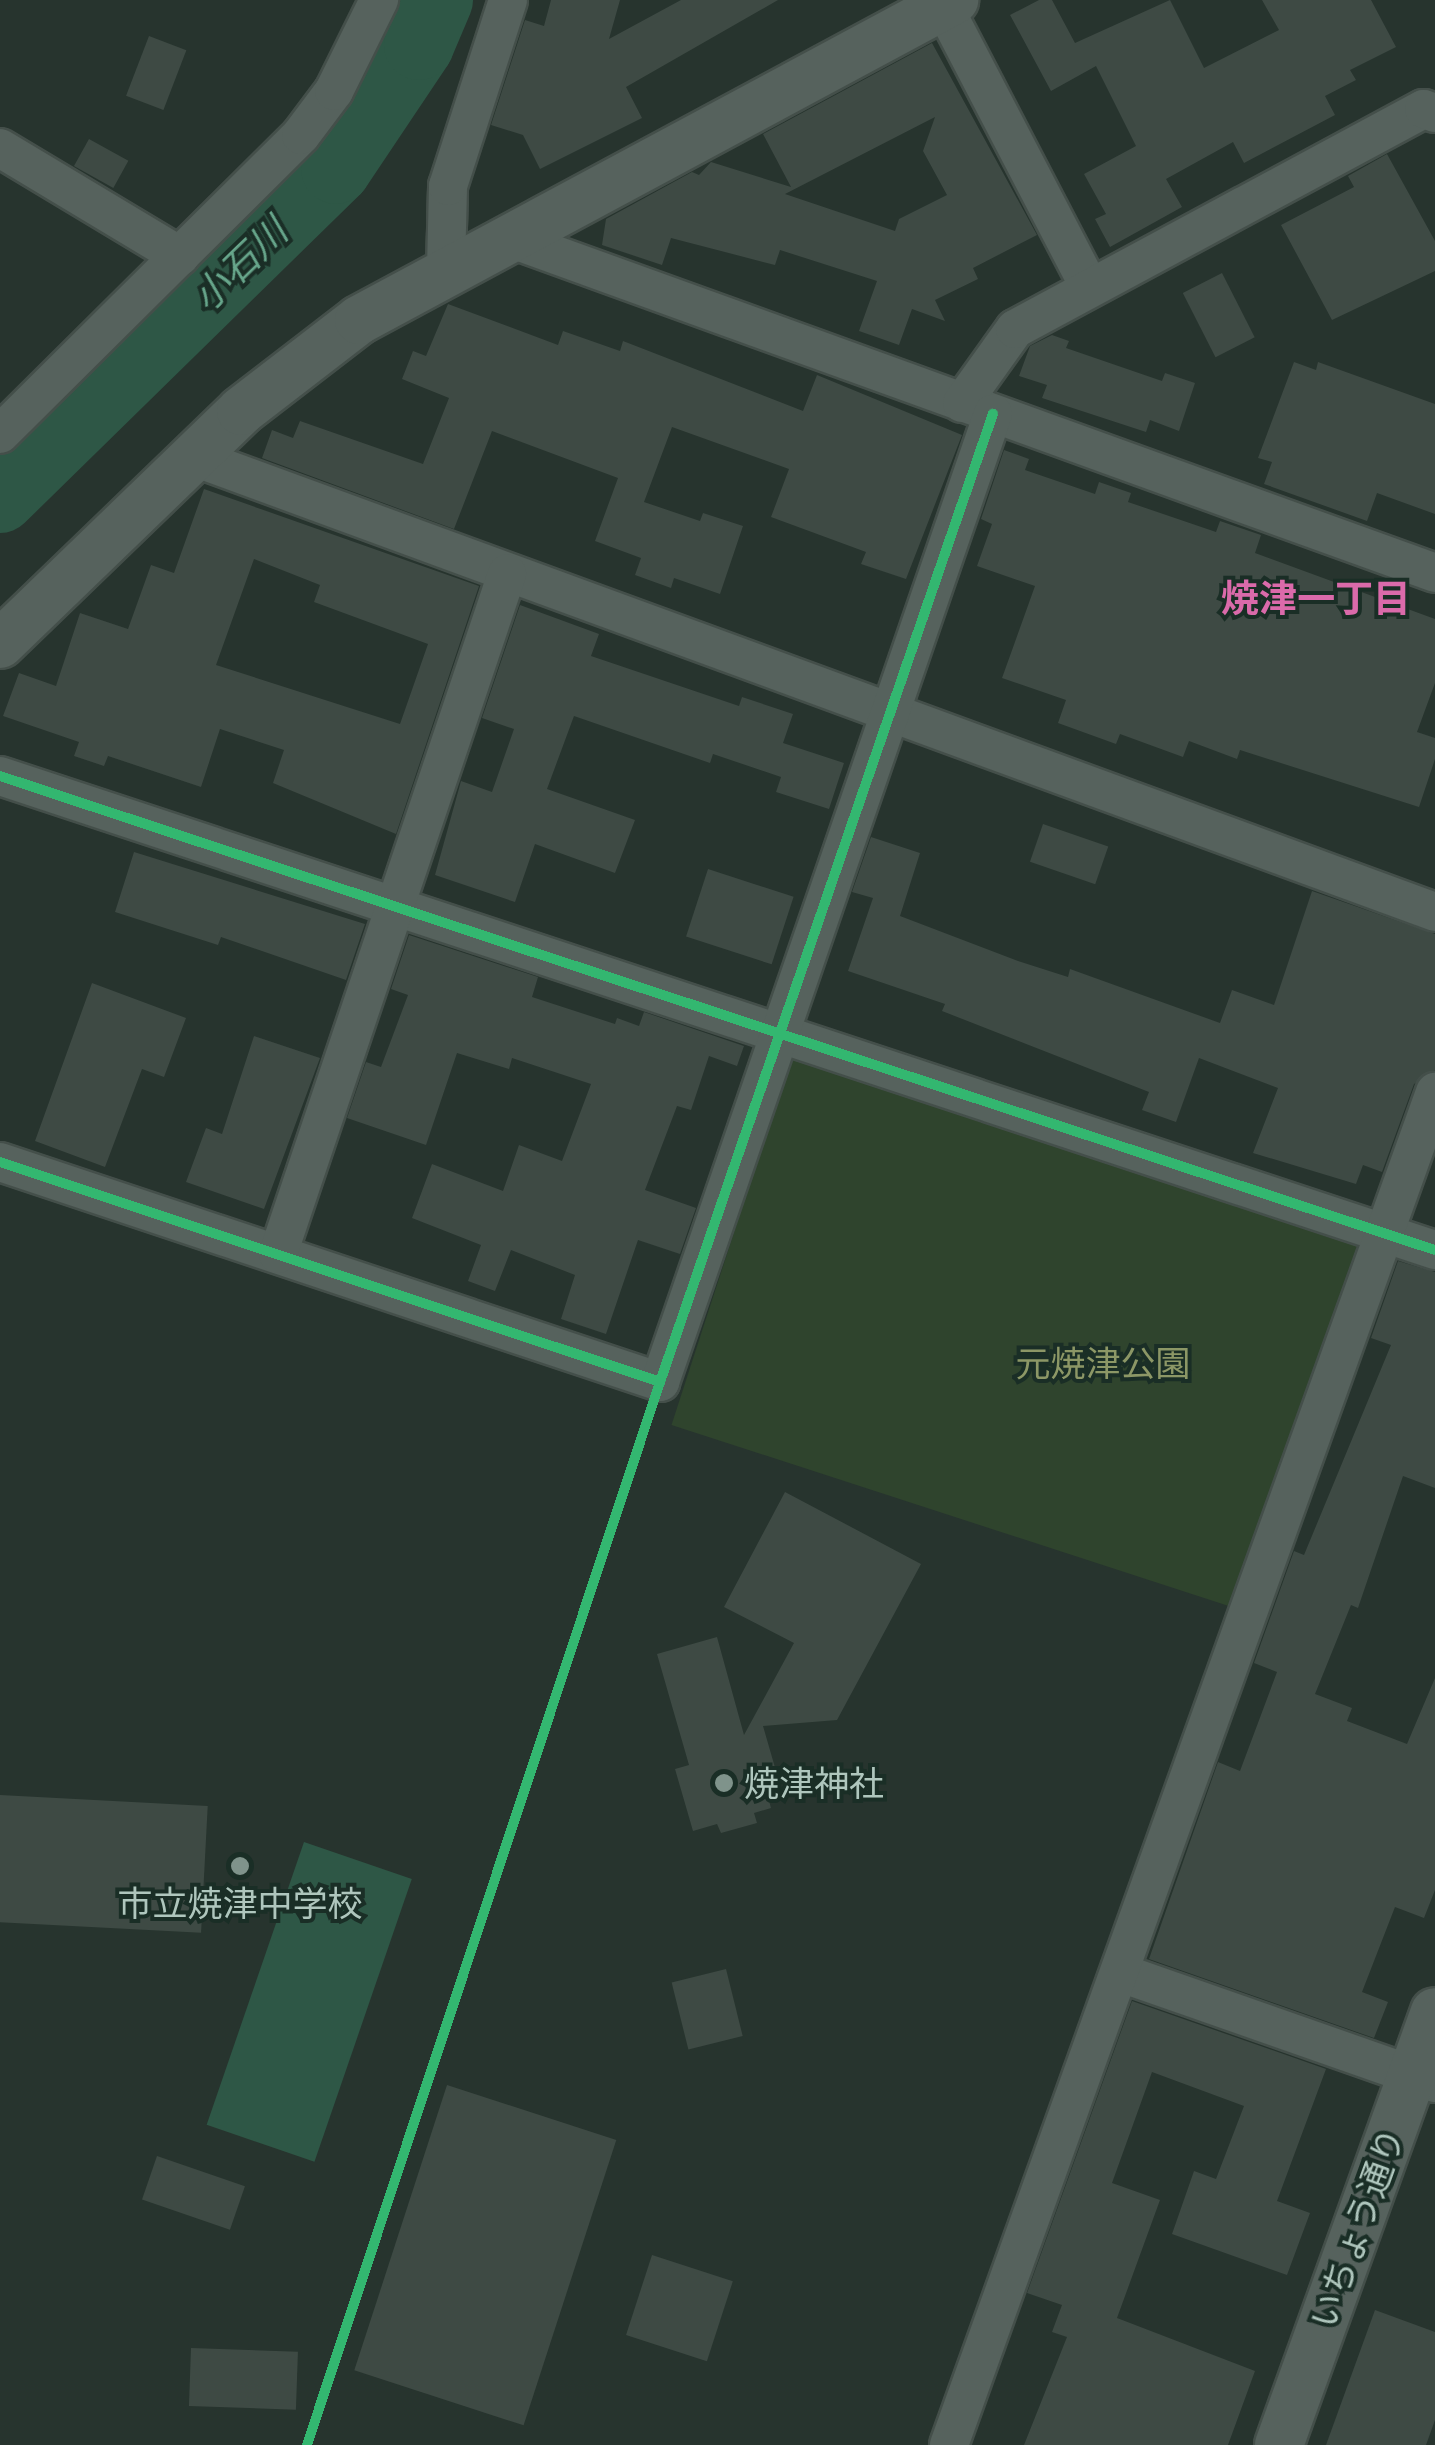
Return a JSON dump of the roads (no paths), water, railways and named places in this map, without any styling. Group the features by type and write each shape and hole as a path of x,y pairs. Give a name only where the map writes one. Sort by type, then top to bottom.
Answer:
{"street":[{"path":"0,434 301,135 334,91 379,0"},
{"path":"446,269 448,186 508,0"},
{"path":"0,644 191,456 359,320 446,269 946,2 1088,284"},
{"path":"0,1162 660,1382 892,716 978,409 1014,329 1088,284 1424,110 1435,114"},
{"path":"0,148 180,256"},
{"path":"506,237 1435,573"},
{"path":"191,456 1435,912"},
{"path":"278,1254 400,906 507,574"},
{"path":"0,776 782,1030 1435,1250"},
{"path":"949,2445 1435,1092"},
{"path":"1121,1973 1423,2081"},
{"name":"いちょう通り","path":"1279,2445 1423,2081 1435,2012"}],"waterway":[{"name":"小石川","path":"0,498 336,169 419,45 438,0"}],"place":[{"name":"焼津神社","path":"724,1783"},
{"name":"市立焼津中学校","path":"240,1866"}],"district":[{"name":"焼津一丁目","path":"1316,598"}],"park label":[{"name":"元焼津公園","path":"1103,1363"}]}
